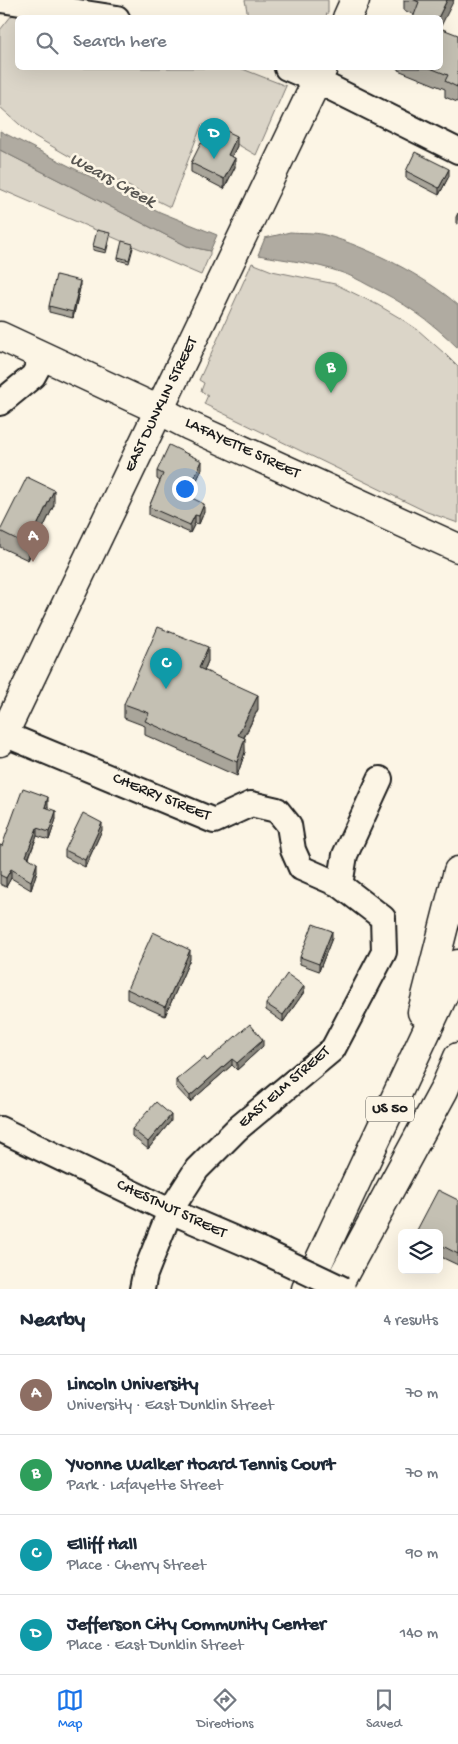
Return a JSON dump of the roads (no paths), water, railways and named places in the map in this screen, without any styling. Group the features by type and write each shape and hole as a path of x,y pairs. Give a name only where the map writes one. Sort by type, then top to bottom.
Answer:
{"main road":[{"path":"348,15 355,0"},
{"name":"EAST DUNKLIN STREET","path":"2,738 320,74"},
{"name":"LAFAYETTE STREET","path":"0,336 190,426 458,548"},
{"path":"406,1076 458,871"},
{"name":"US 50","path":"306,1289 458,964"},
{"name":"US 50","path":"336,1289 451,1080 458,1057"}],"street":[{"path":"1,0 98,15"},
{"path":"298,70 320,74 458,150"},
{"path":"0,403 33,376 44,356"},
{"name":"CHERRY STREET","path":"2,738 214,822 251,804 277,810 289,826 294,850 301,868 340,885"},
{"path":"340,885 345,855 380,779"},
{"name":"EAST ELM STREET","path":"142,1289 145,1274 170,1211 197,1168 238,1129 333,1049 384,952 383,918 340,885"},
{"name":"CHESTNUT STREET","path":"0,1129 170,1211 343,1289"}],"place":[{"name":"Jefferson City Community Center","path":"214,159"},
{"name":"Yvonne Walker Hoard Tennis Court","path":"331,393"},
{"name":"Lincoln University","path":"33,562"},
{"name":"Elliff Hall","path":"166,689"}],"water label":[{"name":"Wears Creek","path":"112,181"}]}
